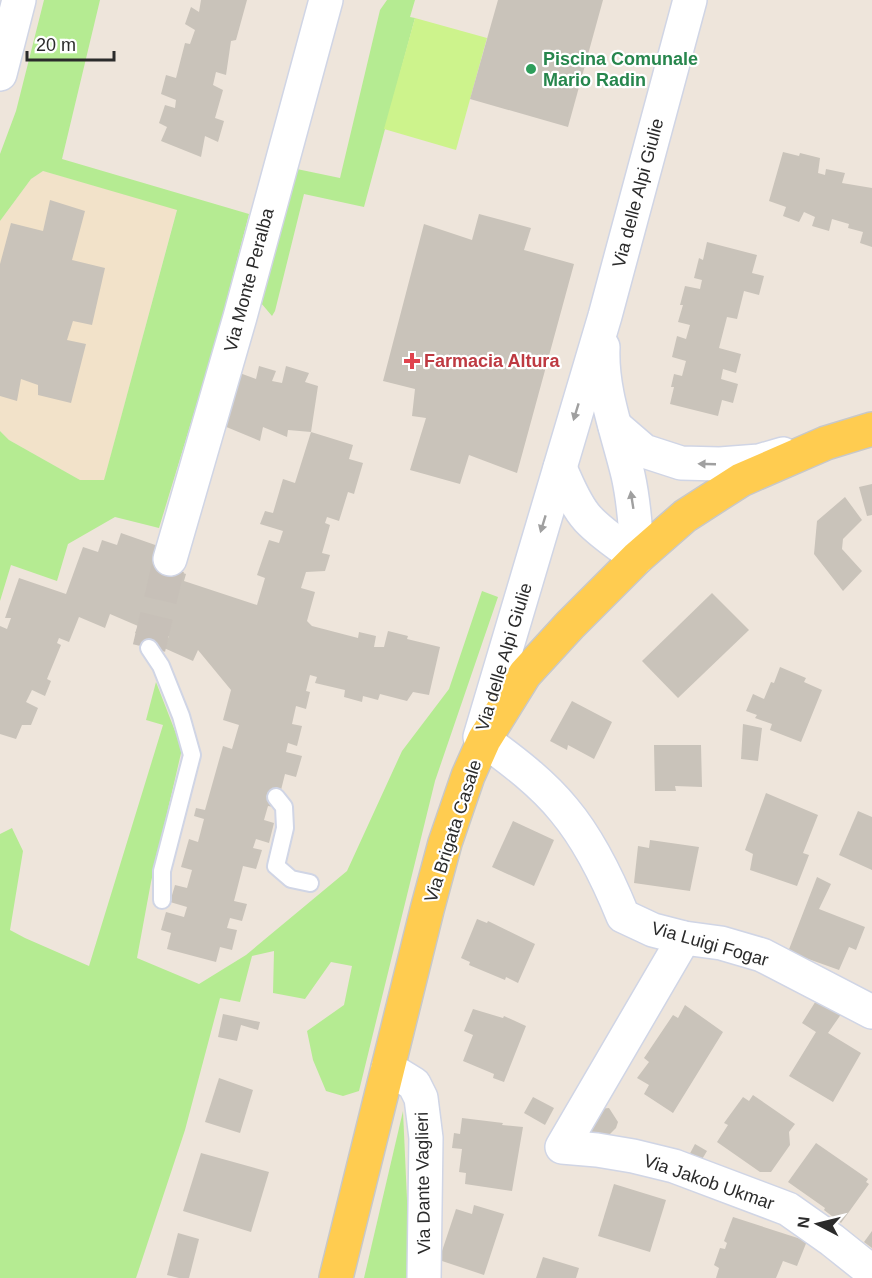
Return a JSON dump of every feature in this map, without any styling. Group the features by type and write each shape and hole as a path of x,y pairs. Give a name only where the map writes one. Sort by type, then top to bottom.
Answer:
{"main road":[{"name":"Via Brigata Casale","path":"336,1278 442,854 468,776 484,740 525,674 570,624 637,558 685,516 741,480 826,443 872,429"}],"street":[{"path":"0,74 19,0"},
{"name":"Via Monte Peralba","path":"170,559 240,317 326,0"},
{"name":"Via delle Alpi Giulie","path":"468,776 605,316 690,0"},
{"name":"Via delle Alpi Giulie","path":"605,316 602,357 608,399 630,487 635,517 637,558"},
{"path":"615,426 644,450 681,463 720,464 759,460 826,443"},
{"path":"560,468 574,499 587,518 637,558"},
{"name":"Via Luigi Fogar","path":"484,740 535,779 565,811 610,884 623,916 653,930 684,938 722,943 762,956 872,1012"},
{"name":"Via Jakob Ukmar","path":"684,938 562,1147 597,1150 674,1166 788,1209 872,1272"},
{"name":"Via Dante Vaglieri","path":"388,1068 414,1084 421,1098 426,1138 424,1278"}],"lane":[{"path":"148,648 161,666 181,716 192,755 162,871 162,900"},
{"path":"276,797 284,807 285,828 276,866 291,879 310,883"}],"shaded area":[{"path":"43,171 177,209 104,481 80,480 9,440 0,431 0,221 31,179"}],"green space":[{"path":"44,0 100,0 62,159 249,214 217,337 159,528 115,517 68,544 57,581 11,565 0,601 0,431 9,440 80,480 104,480 177,210 43,171 31,179 0,221 0,154 16,111"},
{"path":"387,0 415,0 410,17 415,18 364,207 304,194 272,316 259,298 292,168 340,178 380,10"},
{"path":"415,18 487,38 456,150 384,129"},
{"path":"482,591 498,597 435,781 359,1091 343,1096 326,1091 313,1060 307,1031 344,1005 352,966 331,962 305,999 273,993 274,951 252,956 240,1002 220,998 185,1130 136,1278 0,1278 0,834 12,828 23,851 10,930 89,966 163,725 146,720 156,682 182,749 151,882 137,958 199,984 246,955 347,871 402,751 449,689"},
{"path":"403,1111 408,1222 407,1278 364,1278"}],"building":[{"path":"201,0 247,0 236,40 231,41 226,75 216,72 213,85 223,90 215,118 224,121 218,142 205,136 201,157 161,141 167,127 159,123 165,105 175,108 176,100 161,94 166,75 176,78 185,43 190,44 195,30 185,24 191,7 199,12"},
{"name":"Piscina Comunale Mario Radin","path":"498,0 603,0 568,127 470,99"},
{"path":"783,152 820,158 818,173 825,175 826,169 845,173 842,183 872,188 872,247 860,243 863,232 848,228 849,224 832,219 829,231 812,226 815,217 804,212 799,222 783,216 786,207 769,201"},
{"path":"50,200 85,211 72,260 105,268 92,325 73,321 67,340 86,344 71,403 38,395 38,385 21,379 17,401 0,396 0,264 11,223 43,231"},
{"path":"479,214 531,228 524,250 574,264 517,473 469,455 460,484 410,470 426,418 412,416 415,389 383,381 424,224 472,240"},
{"path":"707,242 757,255 752,273 764,276 759,295 744,291 737,319 727,317 719,348 741,354 736,373 723,369 721,379 738,384 733,403 722,400 718,416 670,404 674,374 682,376 686,361 672,357 677,336 686,339 690,325 678,322 683,305 680,305 685,286 700,289 702,280 694,278 699,258 703,260"},
{"path":"259,366 276,371 272,381 282,383 286,366 309,373 305,382 318,386 311,432 288,430 287,437 263,427 260,441 224,426 237,372 256,379"},
{"path":"311,432 353,445 349,459 363,463 354,494 348,492 339,521 327,517 325,523 330,525 322,553 330,555 325,571 306,572 301,588 315,592 307,621 312,626 358,638 359,632 376,636 374,647 384,647 388,631 408,636 407,639 440,647 429,695 413,692 407,701 380,694 378,700 363,696 362,702 344,697 345,690 315,683 317,677 310,675 306,691 310,692 306,709 296,706 292,724 302,726 297,746 288,743 286,752 302,756 296,777 285,774 281,790 278,789 274,807 268,806 264,820 274,823 269,843 256,839 253,848 262,850 256,869 243,866 234,901 247,904 242,921 230,918 227,928 237,930 232,950 220,947 216,962 167,949 171,933 161,930 166,912 184,917 187,907 170,902 175,885 187,888 192,870 181,867 189,839 198,842 204,819 194,816 196,808 205,810 223,746 232,749 239,725 223,720 231,690 198,650 193,661 164,648 169,636 167,635 163,645 135,633 138,626 110,614 105,628 79,617 69,642 59,638 57,643 61,645 47,679 51,681 45,696 32,690 26,702 38,708 31,725 22,725 16,739 0,734 0,626 7,629 11,618 5,618 19,578 66,594 83,547 98,552 102,540 117,545 121,533 161,547 156,564 186,574 184,581 257,605 265,578 257,575 269,540 279,543 283,531 260,524 265,511 273,513 283,479 295,483"},
{"path":"872,484 872,515 867,516 859,487"},
{"path":"845,497 862,520 843,539 842,549 862,571 843,591 814,554 817,521"},
{"path":"712,593 749,630 678,698 642,661"},
{"path":"780,667 806,678 804,682 822,690 801,742 770,730 772,724 755,718 757,715 746,711 753,694 764,699"},
{"path":"572,701 612,722 594,759 568,745 567,750 550,741"},
{"path":"743,724 762,728 758,761 741,759"},
{"path":"654,745 701,745 702,787 675,786 676,791 655,791"},
{"path":"766,793 818,815 803,853 809,855 797,886 750,870 753,854 745,850"},
{"path":"858,811 872,817 872,870 839,855"},
{"path":"513,821 554,840 534,886 492,867"},
{"path":"650,840 699,847 690,891 634,883 638,846 649,848"},
{"path":"817,877 831,884 819,909 865,927 856,950 849,947 839,970 800,956 797,962 786,957"},
{"path":"477,919 487,923 488,921 535,944 518,983 469,965 470,962 461,958"},
{"path":"819,996 844,1010 828,1033 861,1053 833,1102 789,1076 816,1032 802,1023"},
{"path":"685,1005 723,1032 673,1113 644,1094 649,1085 637,1078 649,1062 644,1058 673,1015 678,1018"},
{"path":"473,1009 503,1018 504,1016 526,1026 504,1082 493,1078 494,1074 463,1061 473,1035 464,1031"},
{"path":"223,1014 260,1022 258,1030 241,1025 237,1041 218,1037"},
{"path":"219,1078 253,1090 240,1133 205,1122"},
{"path":"753,1095 795,1124 789,1132 790,1145 771,1172 760,1172 717,1142 728,1125 724,1123 743,1097 749,1101"},
{"path":"533,1097 554,1108 545,1125 524,1113"},
{"path":"609,1108 618,1122 610,1134 600,1141 581,1135 598,1109"},
{"path":"462,1118 523,1127 512,1191 465,1184 466,1173 459,1172 462,1149 452,1148 454,1133 460,1134"},
{"path":"816,1143 868,1179 866,1182 869,1184 841,1223 824,1210 825,1208 788,1182"},
{"path":"695,1144 707,1151 698,1166 687,1159"},
{"path":"201,1153 269,1172 251,1232 183,1211"},
{"path":"614,1184 666,1200 650,1252 598,1236"},
{"path":"474,1205 504,1214 484,1275 439,1260 456,1209 472,1214"},
{"path":"733,1217 807,1241 797,1266 783,1261 776,1278 716,1278 719,1268 714,1265 720,1248 725,1249 727,1243 724,1241"},
{"path":"872,1231 872,1248 864,1242"},
{"path":"178,1233 199,1239 189,1278 167,1275"},
{"path":"543,1257 579,1268 576,1278 536,1278"}],"tunnel":[{"path":"149,648 170,559"}],"place":[{"name":"Piscina Comunale Mario Radin","path":"531,69"},
{"name":"Farmacia Altura","path":"412,361"}]}
